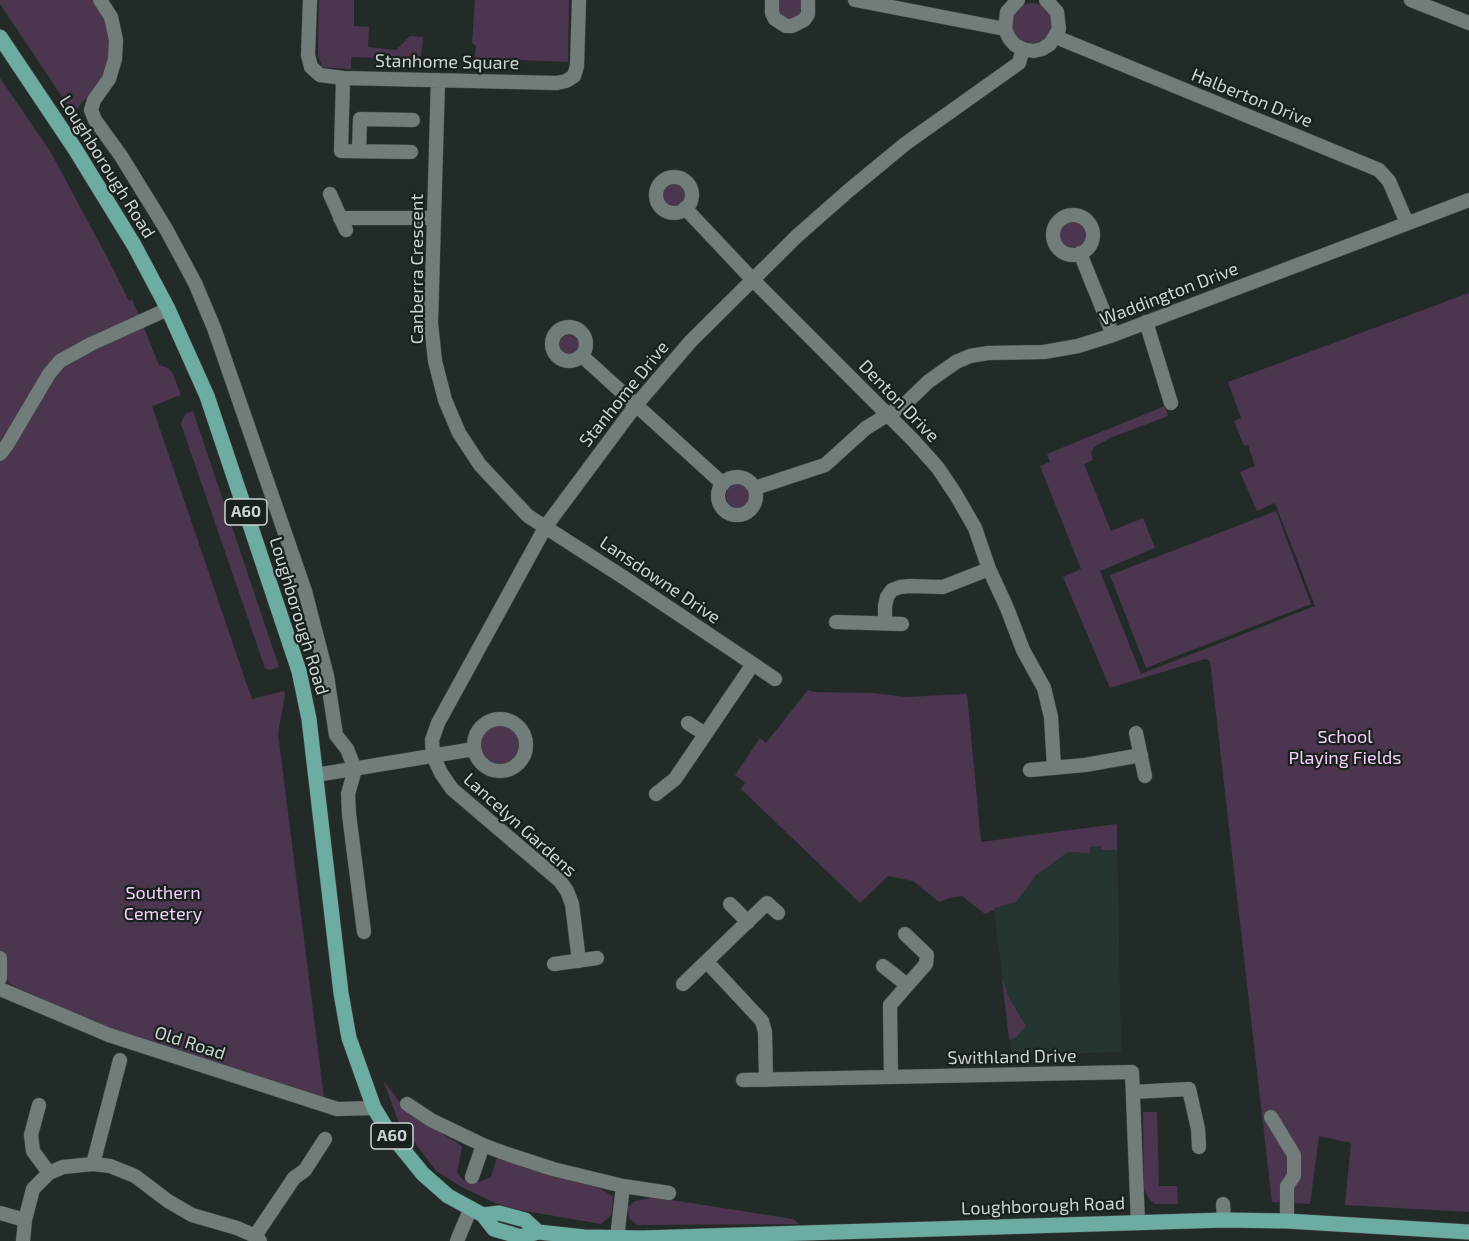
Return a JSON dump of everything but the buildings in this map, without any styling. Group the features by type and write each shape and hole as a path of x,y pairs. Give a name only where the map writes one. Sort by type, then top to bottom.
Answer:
{"main road":[{"name":"Loughborough Road","path":"0,37 75,149 134,245 168,309 207,396 299,671 309,719 341,993 349,1038 374,1108 388,1131 423,1174 448,1196 476,1213 494,1229 521,1237 538,1232 617,1238 1224,1220 1287,1221 1469,1232"}],"street":[{"name":"Loughborough Road","path":"100,0 111,17 116,40 116,59 109,79 94,100 91,110 94,120 121,156 166,229 195,283 214,328 305,591 327,676 336,735 347,749 355,769"},
{"name":"Stanhome Square","path":"310,0 308,55 311,67 320,75 343,78 557,83 573,76 577,66 579,0"},
{"path":"772,0 771,13 775,19 792,26 804,20 808,14 808,0"},
{"path":"855,0 1005,29"},
{"path":"1018,0 1007,12 1005,29 1015,45 1023,50 1032,51 1042,49 1056,37 1059,20 1051,2"},
{"path":"1411,0 1469,23"},
{"name":"Halberton Drive","path":"1056,37 1379,170 1389,181 1407,223"},
{"name":"Stanhome Drive","path":"433,756 432,740 438,723 546,526 636,405 691,341 797,236 905,144 1019,63 1023,50"},
{"path":"343,78 341,151 411,152"},
{"name":"Canberra Crescent","path":"438,80 431,323 435,361 445,400 459,434 480,465 503,492 528,516 546,526"},
{"path":"359,151 360,119 413,120"},
{"path":"330,194 343,224 434,218"},
{"name":"Waddington Drive","path":"755,488 825,465 866,428 905,404 943,370 970,356 988,353 1044,352 1078,346 1113,335 1469,200"},
{"name":"Denton Drive","path":"685,208 752,279 888,414 938,468 956,495 975,528 989,569 1023,650 1044,688 1051,717 1054,768"},
{"path":"1080,253 1113,335"},
{"path":"0,454 49,374 60,361 91,344 168,309"},
{"path":"1146,322 1171,404"},
{"path":"582,356 723,484"},
{"path":"737,477 748,480 755,488 755,501 748,511 735,514 729,512 720,503 720,490 727,480 737,477"},
{"name":"Lansdowne Drive","path":"546,526 775,679"},
{"path":"885,623 885,606 892,590 910,586 943,587 989,569"},
{"path":"836,622 902,624"},
{"path":"656,794 675,779 753,664"},
{"path":"688,723 705,734"},
{"path":"1136,733 1145,776"},
{"path":"316,775 474,749"},
{"path":"1030,770 1141,755"},
{"name":"Lancelyn Gardens","path":"433,756 452,789 560,880 572,904 579,961"},
{"path":"355,769 348,794 349,814 364,932"},
{"path":"683,984 767,903 778,912"},
{"path":"730,904 748,922"},
{"path":"891,1077 890,1005 926,964 927,955 905,934"},
{"path":"0,958 0,978"},
{"path":"554,964 597,958"},
{"path":"707,962 762,1021 765,1032 766,1080"},
{"path":"883,966 907,986"},
{"name":"Old Road","path":"0,989 109,1035 315,1102 337,1109 374,1108"},
{"path":"93,1164 120,1060"},
{"name":"Swithland Drive","path":"743,1080 1132,1072 1138,1223"},
{"path":"1133,1092 1189,1089 1198,1129 1198,1147"},
{"path":"407,1104 431,1120 483,1145 553,1169 669,1194"},
{"path":"39,1105 31,1135 33,1151 49,1173"},
{"path":"1271,1117 1294,1155 1294,1176 1287,1186 1287,1221"},
{"path":"23,1241 25,1220 33,1189 49,1173 63,1167 93,1164 123,1170 192,1215 237,1228 257,1238 294,1178 305,1170 325,1139"},
{"path":"472,1177 483,1145"},
{"path":"617,1238 624,1186"},
{"path":"1223,1204 1224,1220"},
{"path":"0,1213 25,1220"},
{"path":"457,1241 476,1213"}],"shaded area":[{"path":"1117,824 1121,1052 1012,1055 994,910 1010,837"}],"green space":[{"path":"0,0 93,0 96,2 108,24 110,47 106,70 95,88 73,113 0,4"},
{"path":"319,0 354,0 354,26 369,27 368,47 396,50 410,36 423,37 421,59 351,57 351,69 322,67 318,55"},
{"path":"475,0 569,0 568,62 475,58 476,46 472,43"},
{"path":"778,0 801,0 803,6 799,15 790,20 785,19 778,12"},
{"path":"1032,3 1046,9 1052,23 1046,37 1032,43 1018,37 1012,23 1018,9"},
{"name":"Southern Cemetery","path":"0,78 50,151 129,301 132,299 159,365 172,372 181,395 152,406 249,691 252,699 284,691 278,733 324,1098 106,1028 8,983 7,978 0,974"},
{"path":"674,183 683,186 686,195 683,204 674,207 665,204 662,195 665,186"},
{"path":"1073,222 1082,226 1086,235 1082,244 1073,248 1064,244 1060,235 1064,226"},
{"name":"School Playing Fields","path":"1469,293 1469,1212 1345,1205 1351,1143 1319,1136 1310,1204 1272,1202 1210,661 1205,659 1110,688 1063,577 1081,569 1040,466 1050,462 1047,454 1165,406 1168,416 1110,438 1094,447 1091,454 1093,460 1084,464 1111,531 1143,518 1155,548 1100,571 1141,674 1315,606 1275,503 1257,511 1240,472 1255,466 1248,445 1244,446 1234,421 1241,418 1228,382"},
{"path":"569,335 576,338 579,345 576,352 569,355 562,352 559,345 562,338"},
{"path":"193,411 279,667 269,670 265,668 181,424 185,414"},
{"path":"738,484 743,485 749,491 749,501 743,507 738,508 733,507 727,501 726,496 727,491 733,485"},
{"path":"1276,511 1311,604 1146,668 1110,575"},
{"path":"808,690 906,697 967,694 981,842 1117,824 1117,850 1101,850 1101,846 1090,847 1090,853 1068,852 1036,875 1016,902 995,908 985,914 962,896 939,902 913,881 888,876 860,903 741,789 745,783 735,775 760,738 766,743"},
{"path":"500,724 515,730 521,745 515,760 500,766 485,760 479,745 485,730"},
{"path":"1002,978 1009,998 1026,1026 1016,1037 1009,1040"},
{"path":"383,1080 407,1112 462,1146 457,1173 463,1180 479,1182 491,1177 497,1157 599,1188 613,1196 612,1214 601,1224 520,1210 495,1203 462,1187 436,1171 398,1120"},
{"path":"1143,1112 1157,1112 1159,1186 1177,1186 1178,1204 1155,1204 1149,1199 1144,1189"},
{"path":"651,1198 793,1219 799,1224 637,1225 630,1219 627,1208 635,1201"}]}
